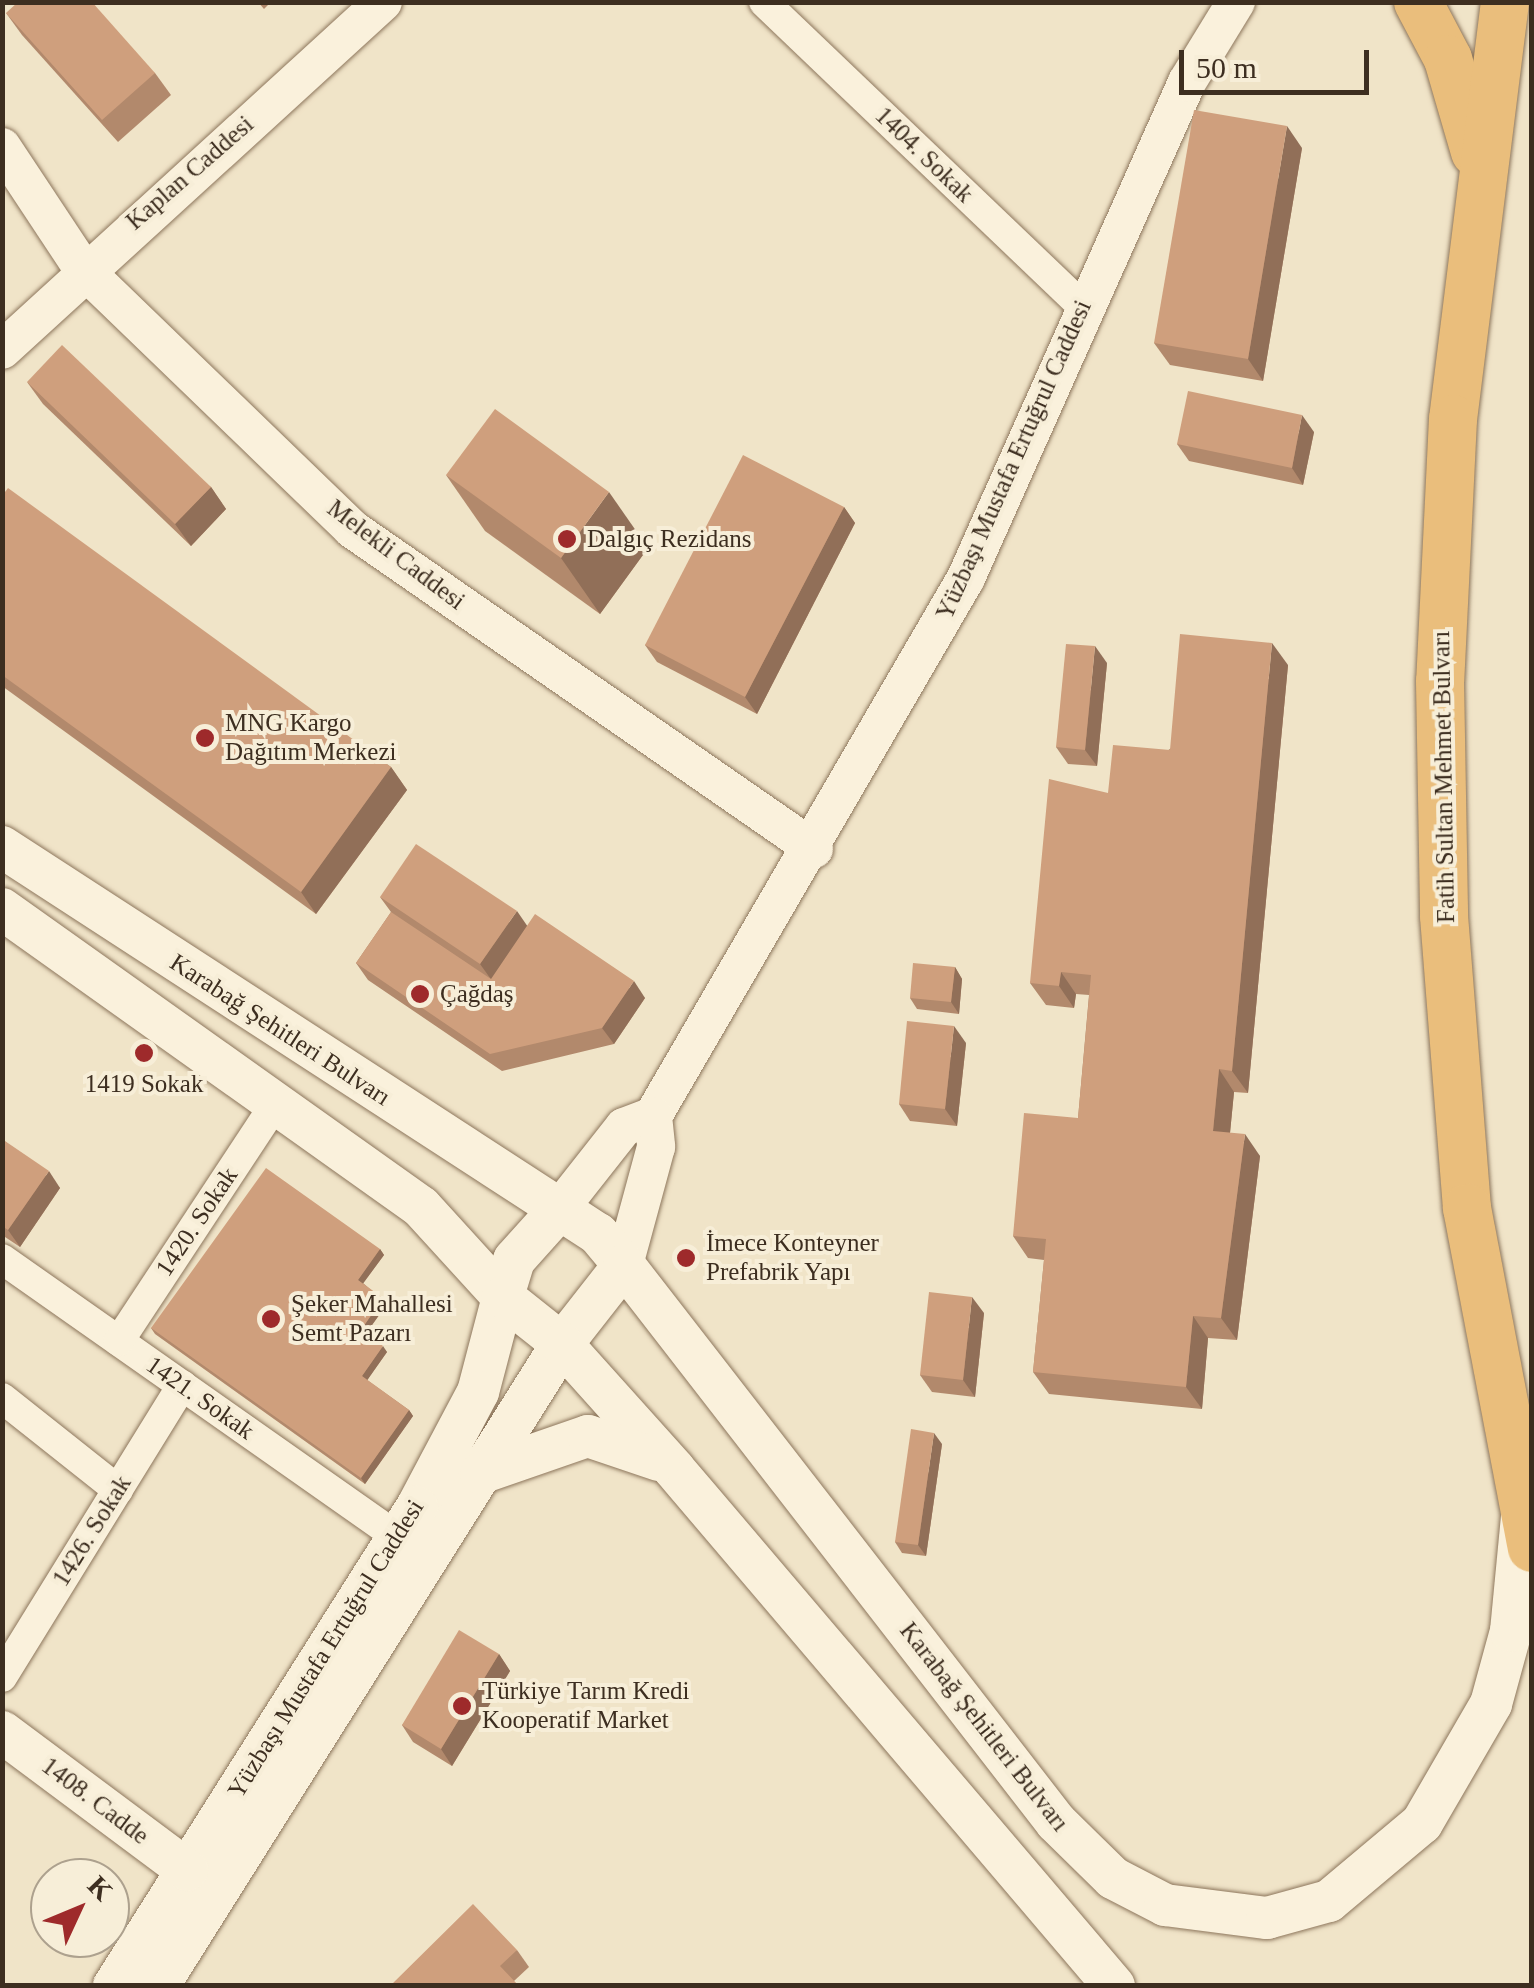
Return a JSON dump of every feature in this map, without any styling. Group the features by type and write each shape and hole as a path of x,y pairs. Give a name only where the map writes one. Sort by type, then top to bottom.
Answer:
{"highway":[{"path":"1418,2 1448,59 1478,164"},
{"name":"Fatih Sultan Mehmet Bulvarı","path":"1506,2 1478,164 1440,681 1444,916 1467,1208 1527,1528"}],"main road":[{"name":"Karabağ Şehitleri Bulvarı","path":"2,848 557,1212 598,1234 1056,1822 1113,1878 1165,1905 1267,1918 1328,1901 1422,1823 1491,1704 1511,1631 1527,1528"},
{"path":"2,909 421,1207 503,1297 562,1344 674,1468 1114,1986"},
{"path":"503,1297 514,1260 557,1212"},
{"path":"562,1344 624,1265"},
{"name":"Yüzbaşı Mustafa Ertuğrul Caddesi","path":"114,1986 397,1538 478,1392 503,1297"},
{"name":"Yüzbaşı Mustafa Ertuğrul Caddesi","path":"158,1986 562,1344"},
{"path":"482,1472 588,1436 674,1468"},
{"name":"1408. Cadde","path":"6,1739 187,1870"}],"street":[{"name":"Kaplan Caddesi","path":"2,350 82,268 384,2"},
{"name":"1404. Sokak","path":"764,2 1084,307"},
{"name":"Yüzbaşı Mustafa Ertuğrul Caddesi","path":"557,1212 624,1128 653,1116 814,849 966,578 1187,82 1236,2"},
{"name":"Melekli Caddesi","path":"2,147 82,268 352,529 814,849"},
{"name":"1420. Sokak","path":"118,1341 276,1104"},
{"name":"Yüzbaşı Mustafa Ertuğrul Caddesi","path":"624,1265 656,1147 653,1116"},
{"name":"1421. Sokak","path":"2,1259 397,1538"},
{"name":"1426. Sokak","path":"2,1677 182,1386"},
{"path":"2,1398 118,1490"}],"building":[{"path":"18,2 92,2 155,73 102,120 6,13"},
{"path":"1194,110 1287,126 1248,359 1154,343"},
{"path":"62,345 211,487 175,524 27,382"},
{"path":"1188,391 1302,415 1292,468 1177,444"},
{"path":"495,409 609,492 561,558 446,475"},
{"path":"743,455 844,507 745,697 645,645"},
{"name":"MNG Kargo Dağıtım Merkezi","path":"8,488 391,767 301,892 2,675 2,496"},
{"path":"1180,634 1272,643 1232,1071 1219,1069 1213,1131 1245,1134 1221,1318 1193,1316 1186,1387 1033,1372 1046,1239 1013,1236 1024,1113 1078,1118 1091,975 1061,972 1059,986 1030,983 1049,779 1108,793 1113,745 1170,750"},
{"path":"1066,644 1095,646 1085,750 1056,747"},
{"path":"416,844 517,911 480,964 380,897"},
{"path":"391,912 491,979 535,914 634,981 602,1028 490,1054 356,963"},
{"path":"913,963 955,967 951,1002 910,998"},
{"path":"907,1021 954,1026 945,1109 899,1104"},
{"path":"2,1139 49,1171 8,1230 2,1226"},
{"name":"Şeker Mahallesi Semt Pazarı","path":"266,1168 380,1249 358,1280 383,1298 361,1330 383,1346 362,1376 409,1410 361,1478 151,1328"},
{"path":"929,1292 972,1297 963,1380 920,1375"},
{"path":"911,1429 934,1433 918,1545 895,1542"},
{"path":"459,1630 499,1654 441,1749 402,1725"},
{"path":"473,1904 517,1950 500,1966 519,1986 390,1986"}],"place":[{"name":"Dalgıç Rezidans","path":"567,539"},
{"name":"MNG Kargo Dağıtım Merkezi","path":"205,738"},
{"name":"Çağdaş","path":"420,994"},
{"name":"1419 Sokak","path":"144,1053"},
{"name":"İmece Konteyner Prefabrik Yapı","path":"686,1258"},
{"name":"Şeker Mahallesi Semt Pazarı","path":"271,1319"},
{"name":"Türkiye Tarım Kredi Kooperatif Market","path":"462,1706"}]}
